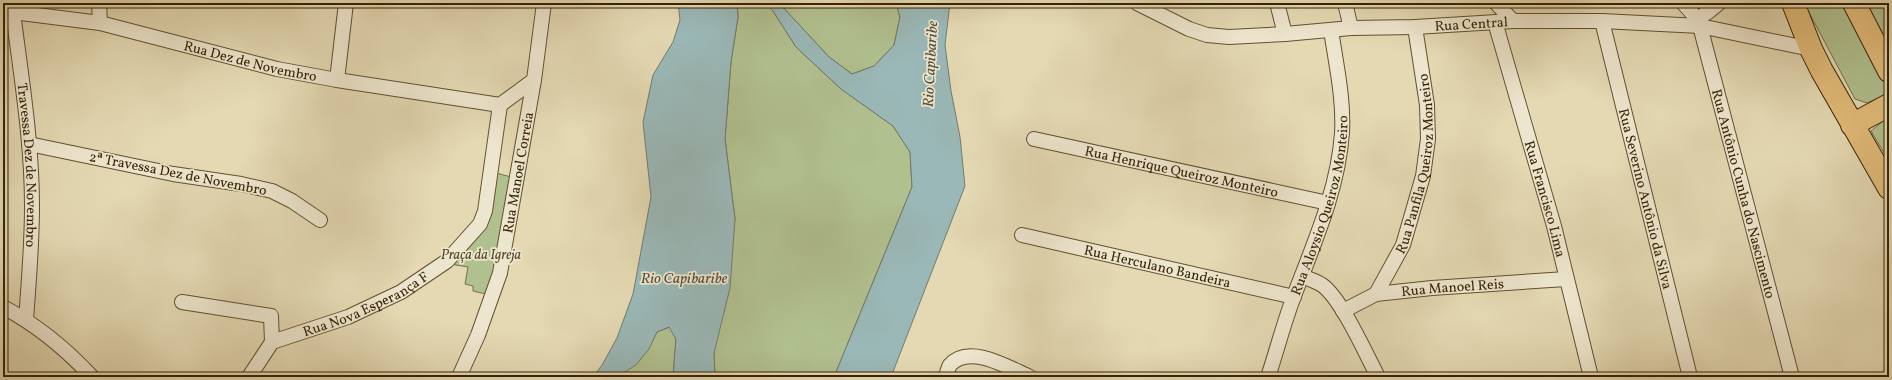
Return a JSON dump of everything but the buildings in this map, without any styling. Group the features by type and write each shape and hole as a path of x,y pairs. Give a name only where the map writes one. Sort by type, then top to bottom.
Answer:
{"highway":[{"path":"1793,3 1811,49 1852,125 1889,188"},
{"path":"1854,3 1886,65"},
{"path":"1852,125 1889,105"}],"street":[{"path":"99,3 100,23"},
{"path":"337,80 346,3"},
{"name":"Rua Manoel Correia","path":"459,377 478,335 500,273 534,80 544,3"},
{"name":"Rua Central","path":"1137,3 1172,22 1207,34 1229,36 1285,34 1351,28 1415,27 1513,21 1698,22 1811,49"},
{"path":"1277,3 1285,34"},
{"path":"1345,3 1351,28"},
{"path":"1496,3 1513,21"},
{"path":"1683,3 1698,22 1719,3"},
{"name":"Rua Dez de Novembro","path":"8,10 100,23 276,69 500,105"},
{"name":"Travessa Dez de Novembro","path":"8,10 29,144 32,206 30,270 26,319"},
{"name":"Rua Severino Antônio da Silva","path":"1602,21 1690,377"},
{"name":"Rua Francisco Lima","path":"1495,22 1554,226 1591,377"},
{"name":"Rua Antônio Cunha do Nascimento","path":"1698,22 1792,377"},
{"name":"Rua Panfila Queiroz Monteiro","path":"1376,294 1403,245 1423,176 1428,139 1427,105 1415,27"},
{"name":"Rua Aloysio Queiroz Monteiro","path":"1268,377 1294,297 1328,203 1338,168 1342,132 1340,93 1331,30"},
{"name":"Rua Manoel Correia","path":"500,105 534,80"},
{"name":"Rua Nova Esperança F","path":"272,342 354,314 401,292 447,261 480,224 485,211 500,105"},
{"name":"Rua Henrique Queiroz Monteiro","path":"1034,139 1328,203"},
{"name":"2ª Travessa Dez de Novembro","path":"29,144 174,174 241,184 272,191 292,201 320,220"},
{"name":"Rua Herculano Bandeira","path":"1022,235 1294,297"},
{"path":"1302,276 1322,285 1333,296 1343,311 1378,377"},
{"name":"Rua Manoel Reis","path":"1343,311 1376,294 1432,288 1566,279"},
{"path":"182,302 271,316 272,342 249,377"},
{"path":"4,309 26,319 50,336 92,377"},
{"path":"946,377 950,366 961,357 972,356 989,359 1030,377"}],"green space":[{"path":"737,3 765,3 773,11 796,47 841,89 893,126 910,152 912,187 834,377 715,377 714,353 735,219 725,139 731,62 738,17"},
{"path":"779,3 896,3 900,17 894,45 874,66 852,74 829,57"},
{"path":"1804,3 1847,3 1889,82 1889,93 1867,103 1855,99"},
{"path":"1865,3 1881,3 1889,19 1889,49"},
{"path":"1889,116 1889,161 1871,131"},
{"name":"Praça da Igreja","path":"496,173 515,178 490,295 473,291 473,286 465,284 468,267 450,264 468,241"},
{"path":"670,327 676,339 673,377 617,377 641,358 657,332"}],"water":[{"name":"Rio Capibaribe","path":"678,3 737,3 738,17 731,62 725,139 735,219 730,288 714,353 715,377 673,377 676,339 669,327 657,332 649,349 636,365 617,377 593,377 602,365 617,338 633,294 651,197 643,122 653,75 673,42 680,20"},
{"name":"Rio Capibaribe","path":"765,3 779,3 829,57 852,74 874,66 894,45 900,17 896,3 950,3 945,45 951,91 960,137 965,186 891,377 834,377 912,187 910,152 893,126 841,89 796,47 773,11"}]}
